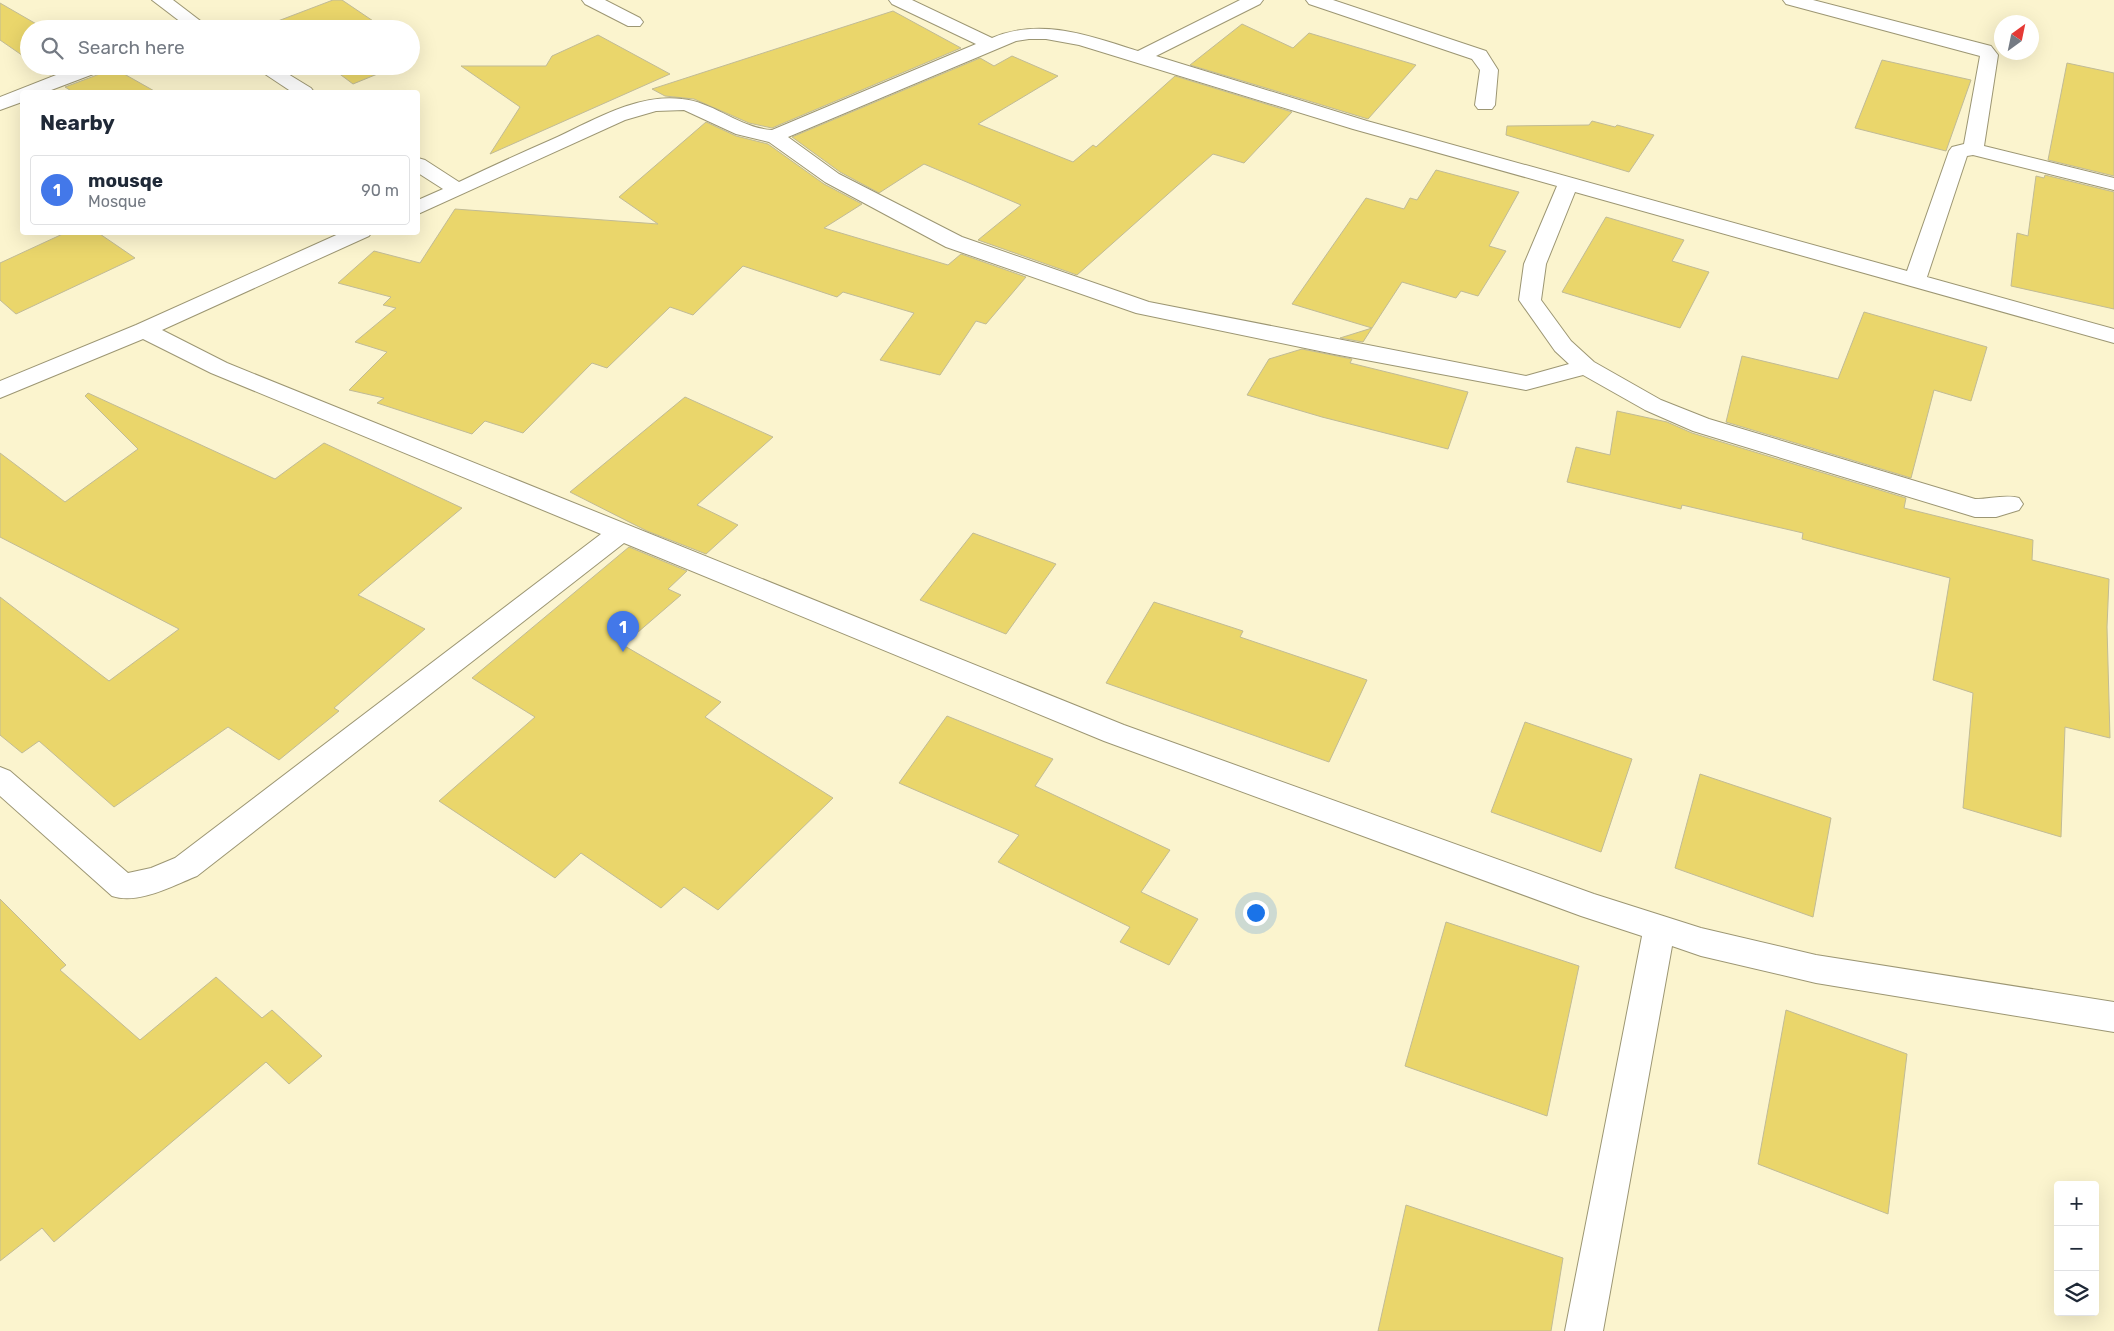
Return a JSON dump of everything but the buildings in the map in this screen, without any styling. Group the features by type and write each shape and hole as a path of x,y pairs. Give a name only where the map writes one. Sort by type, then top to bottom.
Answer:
{"street":[{"path":"161,0 187,20"},
{"path":"591,0 634,22"},
{"path":"898,0 992,45"},
{"path":"1140,58 1254,0"},
{"path":"1315,0 1479,55 1489,70 1485,105"},
{"path":"1792,0 1984,50 1989,54 1972,149"},
{"path":"420,207 618,116 672,104 693,106 761,136 774,136 992,45 1030,32 1050,33 1083,40 1360,124 2114,336"},
{"path":"35,90 74,75"},
{"path":"277,75 301,90"},
{"path":"0,104 20,97"},
{"path":"774,136 832,178 954,242 1144,308 1334,347 1526,383 1586,367"},
{"path":"1915,281 1954,159 1959,151 1972,149 2114,184"},
{"path":"420,165 458,190"},
{"path":"1569,182 1535,264 1530,300 1563,346 1586,367 1645,401 1701,425 1975,508 1996,508 2010,504"},
{"path":"0,390 144,330 355,235"},
{"path":"144,330 219,368 1114,733 1592,908 1701,942 1816,969 2114,1017"},
{"path":"0,779 123,887 154,880 186,867 621,532"},
{"path":"1584,1331 1659,929"}],"place":[{"name":"mousqe","path":"623,652"}]}
